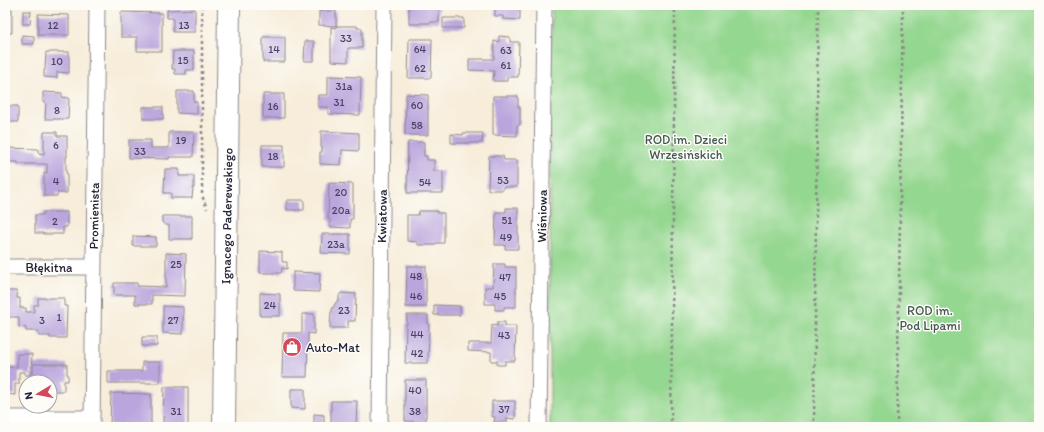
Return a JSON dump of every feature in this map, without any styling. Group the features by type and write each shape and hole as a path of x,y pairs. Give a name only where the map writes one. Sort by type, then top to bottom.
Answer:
{"street":[{"name":"Promienista","path":"92,422 97,5"},
{"name":"Ignacego Paderewskiego","path":"224,427 230,5"},
{"name":"Kwiatowa","path":"380,427 384,5"},
{"name":"Wiśniowa","path":"539,427 544,5"},
{"name":"Błękitna","path":"5,267 94,267"},
{"path":"5,418 92,422"}],"path":[{"path":"202,5 202,195 209,215"},
{"path":"671,427 675,5"},
{"path":"814,427 818,5"},
{"path":"898,427 903,5"}],"green space":[{"path":"552,5 1039,5 1039,427 550,427 550,145"}],"building":[{"path":"409,5 439,5 439,22 409,24"},
{"path":"469,5 520,5 520,20 503,19 503,16 495,16 495,8 469,7"},
{"path":"5,9 12,9 12,33 5,33"},
{"path":"195,9 195,32 173,32 173,18 167,18 167,10"},
{"path":"23,11 31,11 30,24 23,24"},
{"path":"319,11 336,11 336,26 319,25"},
{"path":"121,12 162,13 162,51 137,51 137,37 121,37"},
{"path":"38,14 69,15 69,35 38,35"},
{"path":"443,18 464,18 464,28 443,28"},
{"path":"336,26 357,26 357,28 362,28 362,48 348,48 348,62 331,61 331,27 336,28"},
{"path":"22,35 34,36 34,44 22,44"},
{"path":"499,36 510,37 510,42 519,42 518,77 507,77 507,81 493,81 494,71 469,70 469,59 494,59 494,41 499,42"},
{"path":"263,37 285,37 285,62 263,62"},
{"path":"409,39 432,39 431,78 408,78"},
{"path":"305,41 314,41 314,61 304,61"},
{"path":"173,51 194,51 194,70 186,70 186,74 175,74 175,69 172,69"},
{"path":"46,52 69,52 69,73 57,72 57,78 44,77"},
{"path":"328,76 361,77 360,115 328,114 328,107 318,107 318,95 328,95"},
{"path":"177,91 194,91 194,102 197,102 197,114 177,113"},
{"path":"43,92 62,93 62,97 69,98 68,119 45,119 46,102 43,102"},
{"path":"263,94 284,94 284,118 263,118"},
{"path":"406,94 428,95 428,135 405,135"},
{"path":"493,96 518,96 518,107 520,107 520,125 517,125 517,136 493,135"},
{"path":"8,106 18,106 18,122 8,122"},
{"path":"143,107 163,107 163,119 143,119"},
{"path":"321,131 359,133 359,151 342,150 341,165 320,164 320,152 322,152"},
{"path":"44,132 57,132 57,136 67,136 67,193 57,193 57,196 44,196 44,173 47,173 47,164 18,164 18,162 5,162 5,148 38,149 38,153 44,154"},
{"path":"169,132 194,132 193,157 169,157 169,159 129,158 129,140 151,140 151,148 169,148"},
{"path":"463,133 483,133 482,143 451,143 451,134 463,135"},
{"path":"408,142 424,142 424,156 427,156 427,160 434,160 434,171 443,171 443,193 407,193"},
{"path":"262,145 284,145 284,167 262,167"},
{"path":"489,156 503,156 504,160 517,160 517,187 503,187 503,190 488,190"},
{"path":"165,169 179,169 179,176 194,176 192,198 171,198 171,193 164,193"},
{"path":"329,183 353,184 353,219 350,219 350,228 330,227 330,219 328,219"},
{"path":"287,200 304,200 304,210 287,210"},
{"path":"506,208 518,208 518,249 505,249 505,245 495,245 496,212 506,212"},
{"path":"419,211 437,211 437,213 444,213 444,243 436,243 436,245 418,245 418,242 407,241 407,215 418,215"},
{"path":"43,212 67,212 67,227 63,227 63,234 35,233 35,215 43,215"},
{"path":"162,216 192,216 192,239 169,239 169,225 165,225 162,222"},
{"path":"322,234 350,234 350,254 321,253"},
{"path":"133,236 156,237 156,246 133,246"},
{"path":"260,251 282,252 282,262 287,262 287,269 282,268 281,273 260,273"},
{"path":"166,253 186,254 185,296 152,295 152,304 135,304 135,295 114,295 114,283 137,283 137,286 166,287"},
{"path":"494,264 505,264 505,267 516,267 516,307 504,307 504,310 495,310 495,304 485,304 485,287 493,287"},
{"path":"407,266 426,266 426,307 406,307"},
{"path":"293,272 320,273 319,292 294,291"},
{"path":"5,291 17,291 17,298 20,298 20,308 26,308 26,312 34,312 34,305 38,305 38,298 64,298 64,306 67,306 66,338 39,336 39,331 26,331 26,328 19,327 19,317 5,317"},
{"path":"260,293 280,294 280,316 260,316"},
{"path":"341,293 356,294 355,321 348,321 348,328 330,328 331,312 337,301 339,301 339,296"},
{"path":"434,305 460,306 460,315 434,315"},
{"path":"163,306 183,307 183,334 163,333"},
{"path":"302,314 314,314 314,334 308,333 307,377 282,377 283,333 302,333"},
{"path":"407,315 428,315 428,363 405,363"},
{"path":"497,322 505,322 505,326 516,326 515,361 505,361 505,365 497,365 497,361 491,361 491,352 468,351 468,343 491,343 492,325 497,326"},
{"path":"142,337 157,337 157,346 142,346"},
{"path":"17,354 32,354 31,374 19,372 18,384 15,384 15,395 5,394 5,367 17,367"},
{"path":"142,362 160,362 160,383 108,383 108,371 142,371"},
{"path":"33,364 67,364 68,381 64,381 64,391 58,391 58,374 33,374"},
{"path":"405,380 426,380 426,422 405,421"},
{"path":"164,387 188,387 188,427 163,427"},
{"path":"291,389 305,389 305,409 291,408"},
{"path":"111,393 151,394 151,425 110,425"},
{"path":"331,401 357,401 356,425 331,425"},
{"path":"492,401 515,401 515,419 507,418 507,422 494,422 495,417 492,416"},
{"path":"314,414 324,415 324,427 314,427"}],"place":[{"name":"Auto-Mat","path":"292,347"}],"park label":[{"name":"ROD im. Dzieci Wrzesińskich","path":"686,146"},
{"name":"ROD im. Pod Lipami","path":"930,318"}]}
